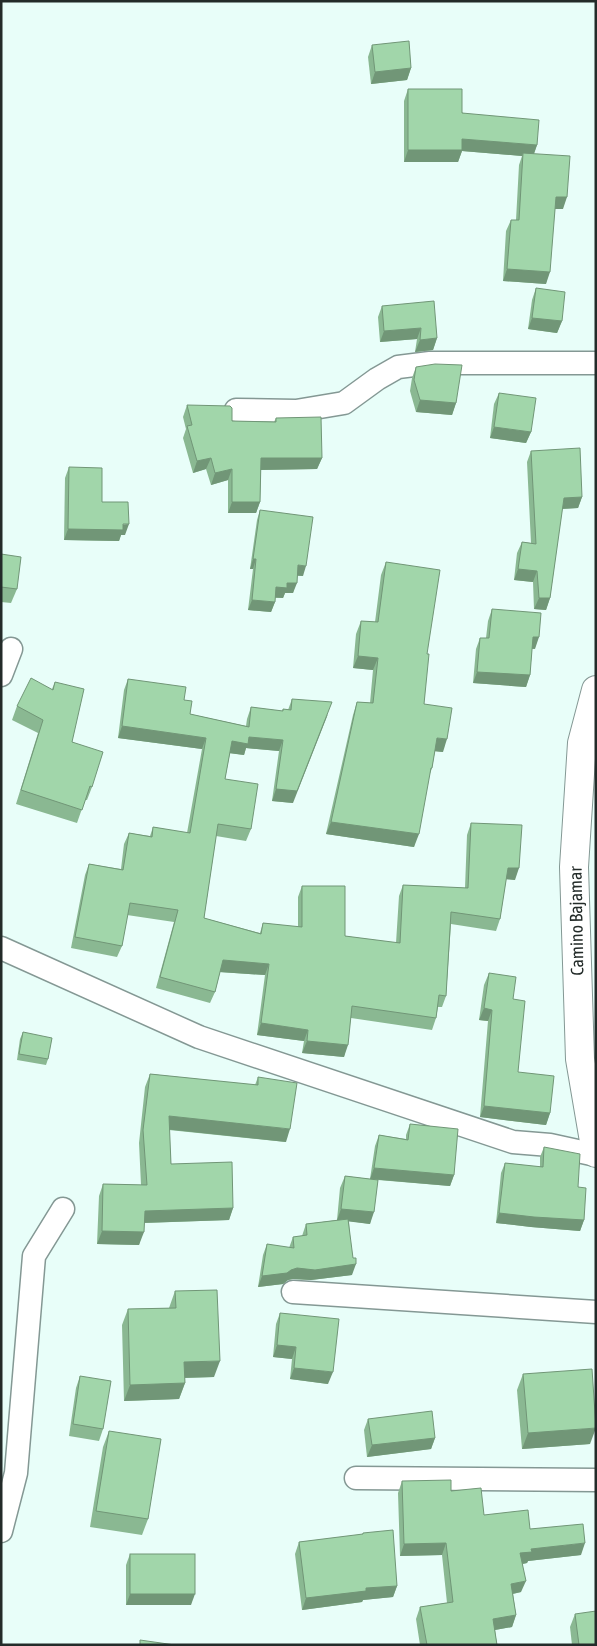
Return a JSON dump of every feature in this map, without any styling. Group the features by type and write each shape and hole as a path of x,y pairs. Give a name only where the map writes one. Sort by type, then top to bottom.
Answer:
{"street":[{"path":"236,410 296,411 344,402 376,379 398,367 430,363 596,363"},
{"path":"1,675 11,649"},
{"name":"Camino Bajamar","path":"596,690 582,743 574,867 580,1059 596,1154"},
{"path":"1,948 199,1036 513,1142 550,1145 596,1154"},
{"path":"1,1530 16,1473 34,1256 64,1209"},
{"path":"293,1292 596,1312"},
{"path":"356,1478 596,1480"}],"building":[{"path":"409,41 411,68 375,72 372,45"},
{"path":"408,89 462,89 462,113 539,120 537,145 462,139 462,150 408,150"},
{"path":"523,153 570,156 567,197 556,197 550,272 507,269 511,220 519,220"},
{"path":"536,288 565,292 562,321 532,318"},
{"path":"434,301 437,338 420,340 421,328 384,331 382,306"},
{"path":"435,364 462,365 456,403 420,400 414,380 416,367"},
{"path":"499,393 536,398 531,432 494,427"},
{"path":"187,405 230,406 232,408 232,421 276,422 276,418 321,417 322,458 261,458 260,502 232,502 232,469 215,473 211,458 197,461 187,426 192,425"},
{"path":"580,448 582,497 564,498 550,598 539,598 537,571 518,569 522,542 536,544 531,451"},
{"path":"69,467 102,468 102,502 128,502 129,524 123,524 123,530 68,529"},
{"path":"260,510 313,517 306,566 298,565 297,583 287,583 287,588 276,587 275,602 252,600 256,559 253,559"},
{"path":"1,554 21,557 17,589 1,587"},
{"path":"386,562 440,570 427,654 429,654 424,704 452,708 447,739 437,738 419,834 331,822 357,702 373,703 378,658 358,656 361,621 378,622"},
{"path":"492,609 541,613 539,637 533,637 530,675 477,672 480,638 489,638"},
{"path":"31,678 53,690 55,682 84,689 72,742 103,752 92,787 90,786 82,810 21,790 43,720 17,706"},
{"path":"128,679 186,687 184,700 192,701 190,714 249,727 251,707 283,711 283,709 291,710 292,699 332,702 297,791 276,789 283,740 249,737 248,744 232,741 225,779 258,784 251,829 218,824 204,918 261,934 263,923 302,927 302,886 345,886 345,936 400,943 403,885 468,888 471,823 522,825 519,868 508,868 500,919 451,912 446,996 439,995 436,1018 352,1006 348,1045 307,1041 308,1030 261,1023 269,964 223,960 215,992 160,977 178,910 130,903 122,946 75,937 89,864 123,870 129,833 152,837 153,827 190,833 206,738 122,726"},
{"path":"489,973 516,977 513,999 525,1001 518,1072 554,1076 550,1113 484,1106 492,1010 484,1008"},
{"path":"23,1032 52,1038 48,1059 19,1054"},
{"path":"150,1074 258,1085 258,1077 297,1083 290,1129 169,1116 171,1164 232,1162 233,1208 145,1211 144,1232 102,1231 103,1184 147,1185 143,1130"},
{"path":"410,1124 458,1129 454,1175 374,1168 379,1135 408,1140"},
{"path":"544,1147 580,1154 578,1187 586,1188 584,1220 499,1213 505,1163 543,1167"},
{"path":"345,1176 378,1180 374,1212 341,1209"},
{"path":"348,1219 353,1258 356,1258 356,1264 315,1270 297,1268 287,1273 262,1276 267,1244 294,1248 293,1237 307,1235 306,1224"},
{"path":"217,1290 220,1361 184,1362 185,1383 130,1385 128,1309 176,1308 175,1291"},
{"path":"280,1313 339,1319 333,1372 294,1368 296,1347 277,1345"},
{"path":"592,1369 596,1428 528,1433 523,1374"},
{"path":"80,1376 111,1381 103,1429 73,1424"},
{"path":"432,1411 435,1438 372,1445 368,1419"},
{"path":"109,1431 161,1439 148,1519 96,1511"},
{"path":"451,1480 451,1491 481,1488 484,1515 528,1510 530,1529 583,1524 585,1543 531,1549 532,1552 520,1553 526,1581 511,1584 516,1615 493,1619 497,1645 427,1645 420,1607 453,1602 446,1543 404,1544 402,1481"},
{"path":"393,1530 397,1586 366,1588 366,1591 306,1598 299,1542"},
{"path":"130,1554 195,1554 195,1594 130,1594"},
{"path":"596,1611 596,1645 579,1645 575,1614"},
{"path":"140,1640 175,1645 140,1645"}]}
